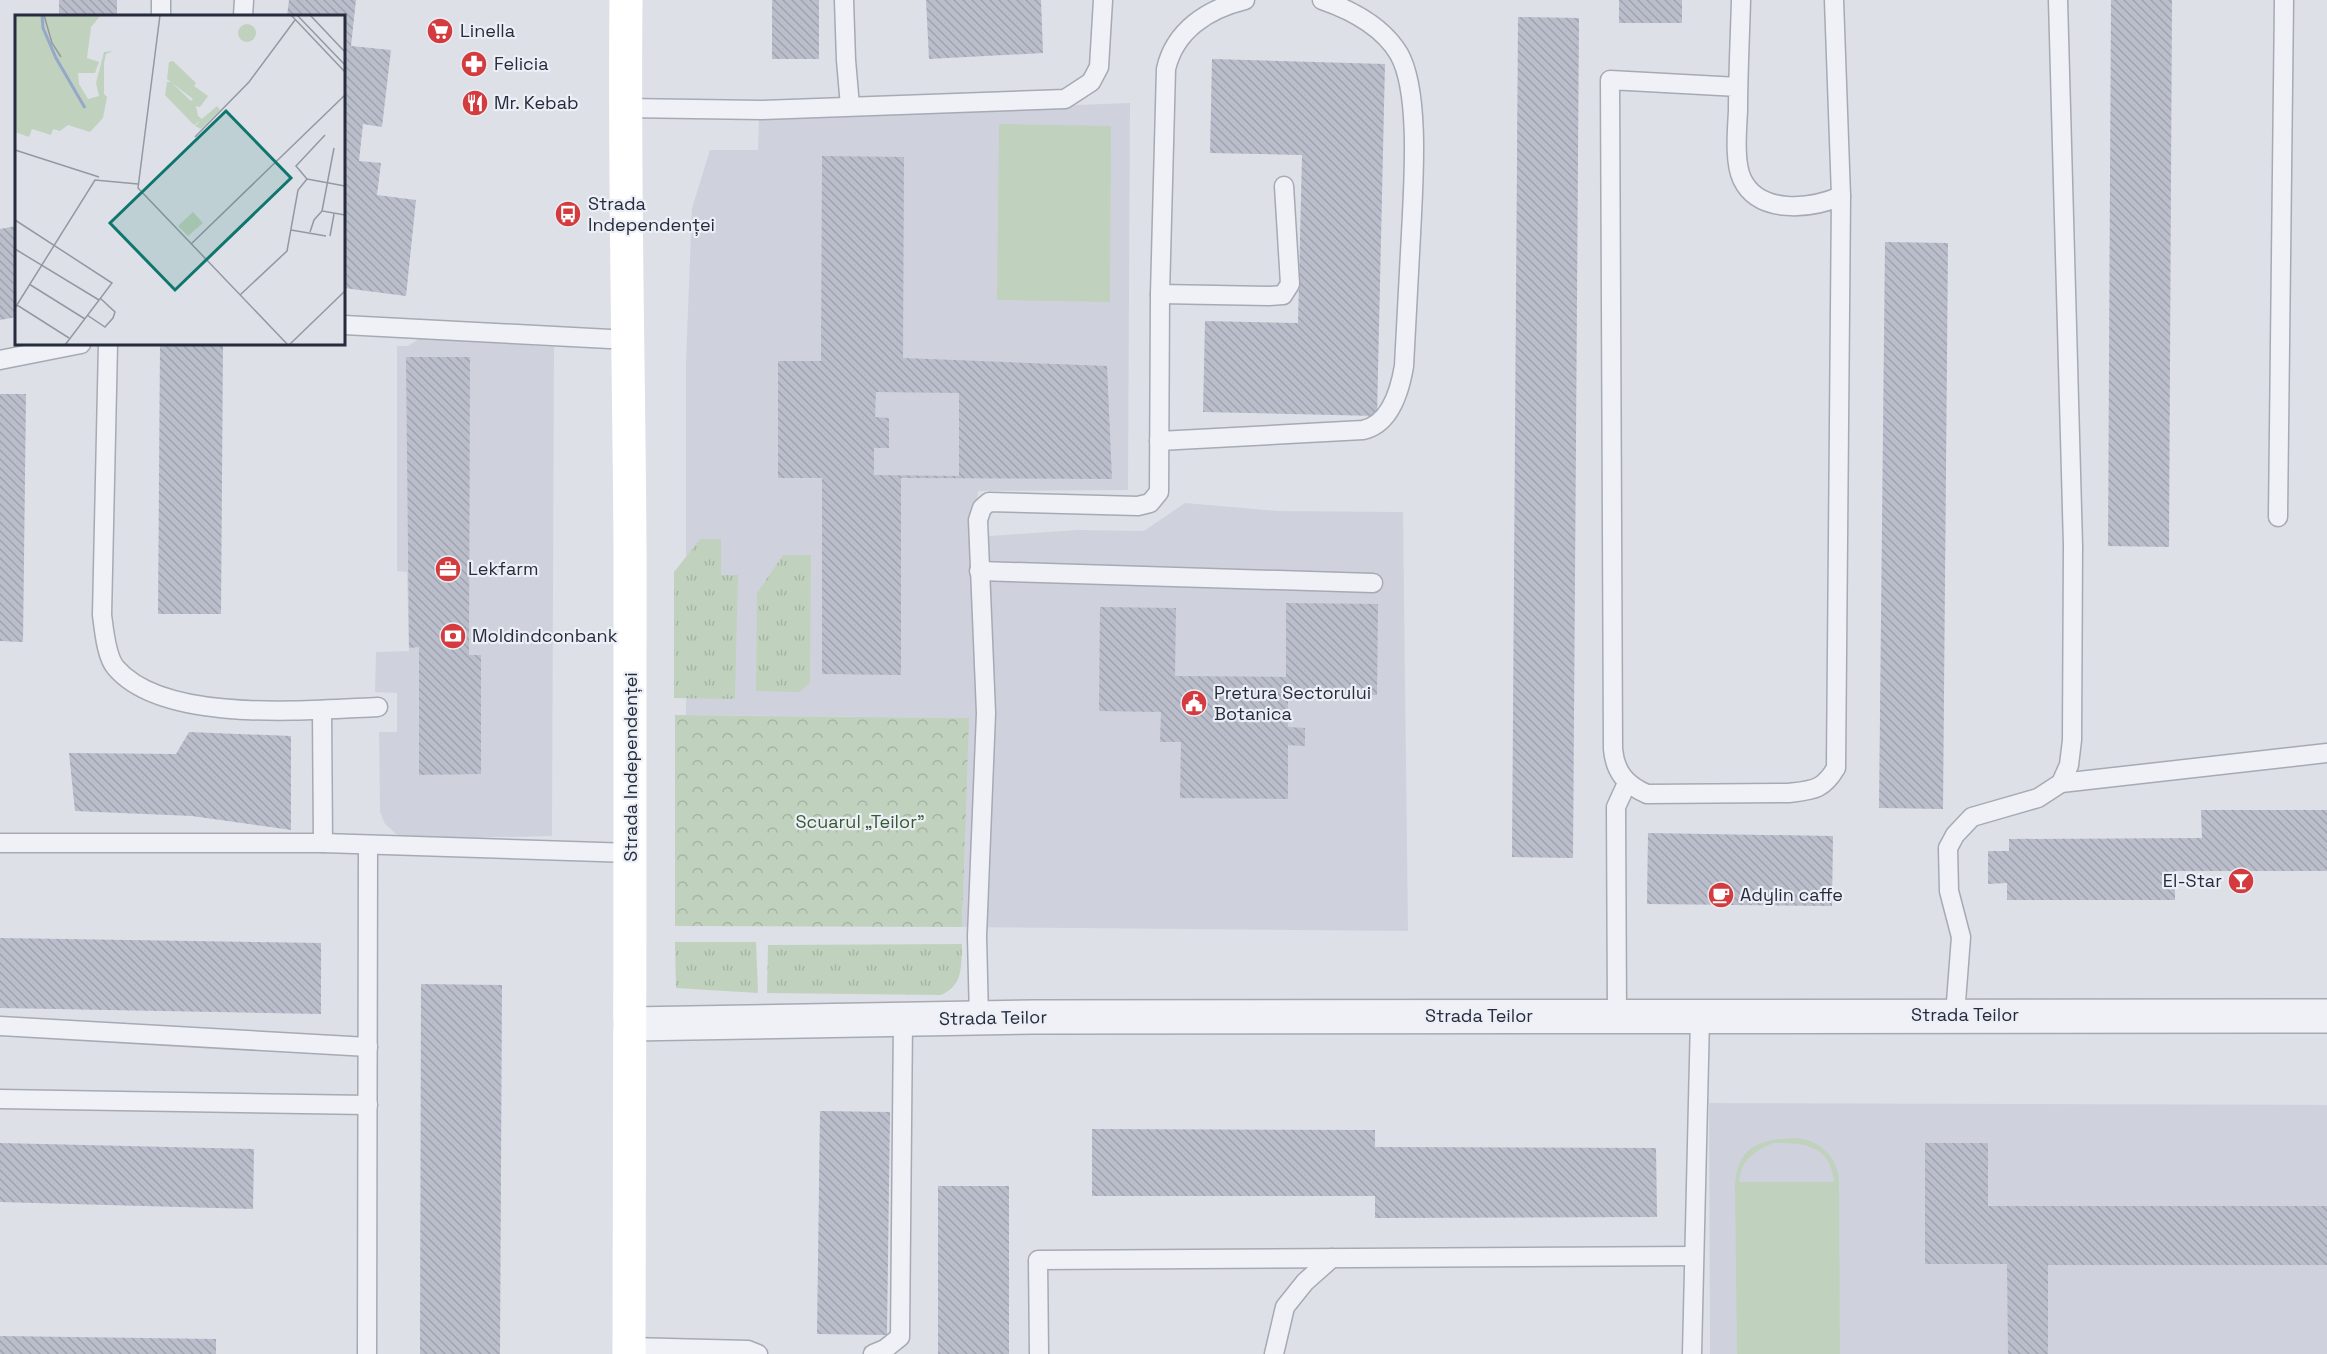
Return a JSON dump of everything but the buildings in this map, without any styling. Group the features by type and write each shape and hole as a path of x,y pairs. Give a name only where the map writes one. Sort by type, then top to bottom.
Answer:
{"main road":[{"name":"Strada Independenței","path":"626,0 631,853 628,1351"}],"street":[{"name":"Strada Teilor","path":"631,1024 980,1018 2327,1016"}],"lane":[{"path":"243,15 244,0"},
{"path":"844,0 850,106"},
{"path":"980,1018 977,936 986,713 978,520 982,508 989,502 1138,506 1150,503 1159,492 1160,294 1166,69 1177,42 1196,22 1214,10 1245,0"},
{"path":"1159,441 1363,430 1379,422 1396,396 1404,366 1414,160 1407,74 1399,55 1381,33 1357,16 1323,0"},
{"path":"1741,0 1737,146 1741,178 1751,193 1767,202 1796,207 1825,203 1841,196"},
{"path":"1738,87 1610,80 1613,749 1616,767 1627,783 1647,794 1789,793 1820,787 1836,768 1841,196 1834,0"},
{"path":"2058,0 2073,546 2072,740 2069,765 2061,783"},
{"path":"2278,517 2284,0"},
{"path":"625,108 756,110 1065,99 1091,82 1099,67 1105,1"},
{"path":"1160,294 1283,295 1290,284 1284,186"},
{"path":"345,325 629,340"},
{"path":"0,360 76,345"},
{"path":"108,345 102,615 106,641 115,667 146,692 177,703 231,709 322,710 378,707"},
{"path":"980,571 1373,583"},
{"path":"322,710 324,843"},
{"path":"1955,1015 1961,937 1949,891 1948,848 1955,835 1972,817 2038,798 2061,783 2327,753"},
{"path":"1617,1016 1616,807 1627,783"},
{"path":"0,843 324,843 631,853"},
{"path":"367,1354 368,844"},
{"path":"1692,1354 1700,1018"},
{"path":"873,1354 885,1349 900,1337 903,1019"},
{"path":"0,1026 368,1047"},
{"path":"0,1099 368,1105"},
{"path":"1039,1354 1038,1260 1694,1256"},
{"path":"1274,1354 1285,1307 1305,1282 1332,1258"},
{"path":"628,1351 747,1350 758,1354"}],"shaded area":[{"path":"1130,103 1128,490 978,491 976,537 1078,530 1144,531 1185,503 1278,511 1403,512 1408,931 962,927 968,718 686,715 686,361 692,208 710,150 758,150 759,117"},
{"path":"420,338 554,347 552,836 402,839 385,824 380,812 379,732 397,732 397,693 375,692 376,652 409,651 407,572 397,571 397,346 408,346"},
{"path":"1709,1103 2327,1105 2327,1354 1710,1354"}],"green space":[{"path":"999,124 1111,126 1110,302 997,300"},
{"path":"700,539 721,539 721,575 738,575 735,699 674,698 674,572"},
{"path":"783,555 811,555 810,683 799,692 756,691 757,593"},
{"name":"Scuarul „Teilor”","path":"675,715 969,718 962,927 675,926"},
{"path":"675,942 756,942 758,993 676,988"},
{"path":"962,944 960,974 954,986 941,995 767,993 768,945"},
{"path":"1798,1138 1813,1142 1825,1150 1834,1162 1839,1177 1840,1354 1737,1354 1735,1186 1737,1172 1746,1153 1754,1147 1773,1140","holes":["1774,1143 1806,1146 1821,1153 1832,1170 1834,1182 1739,1182 1740,1174 1750,1157"]}],"place":[{"name":"Linella","path":"440,31"},
{"name":"Felicia","path":"474,64"},
{"name":"Mr. Kebab","path":"475,103"},
{"name":"Strada Independenței","path":"568,214"},
{"name":"Lekfarm","path":"448,569"},
{"name":"Moldindconbank","path":"453,636"},
{"name":"Pretura Sectorului Botanica","path":"1194,703"},
{"name":"El-Star","path":"2241,881"},
{"name":"Adylin caffe","path":"1721,895"}]}
